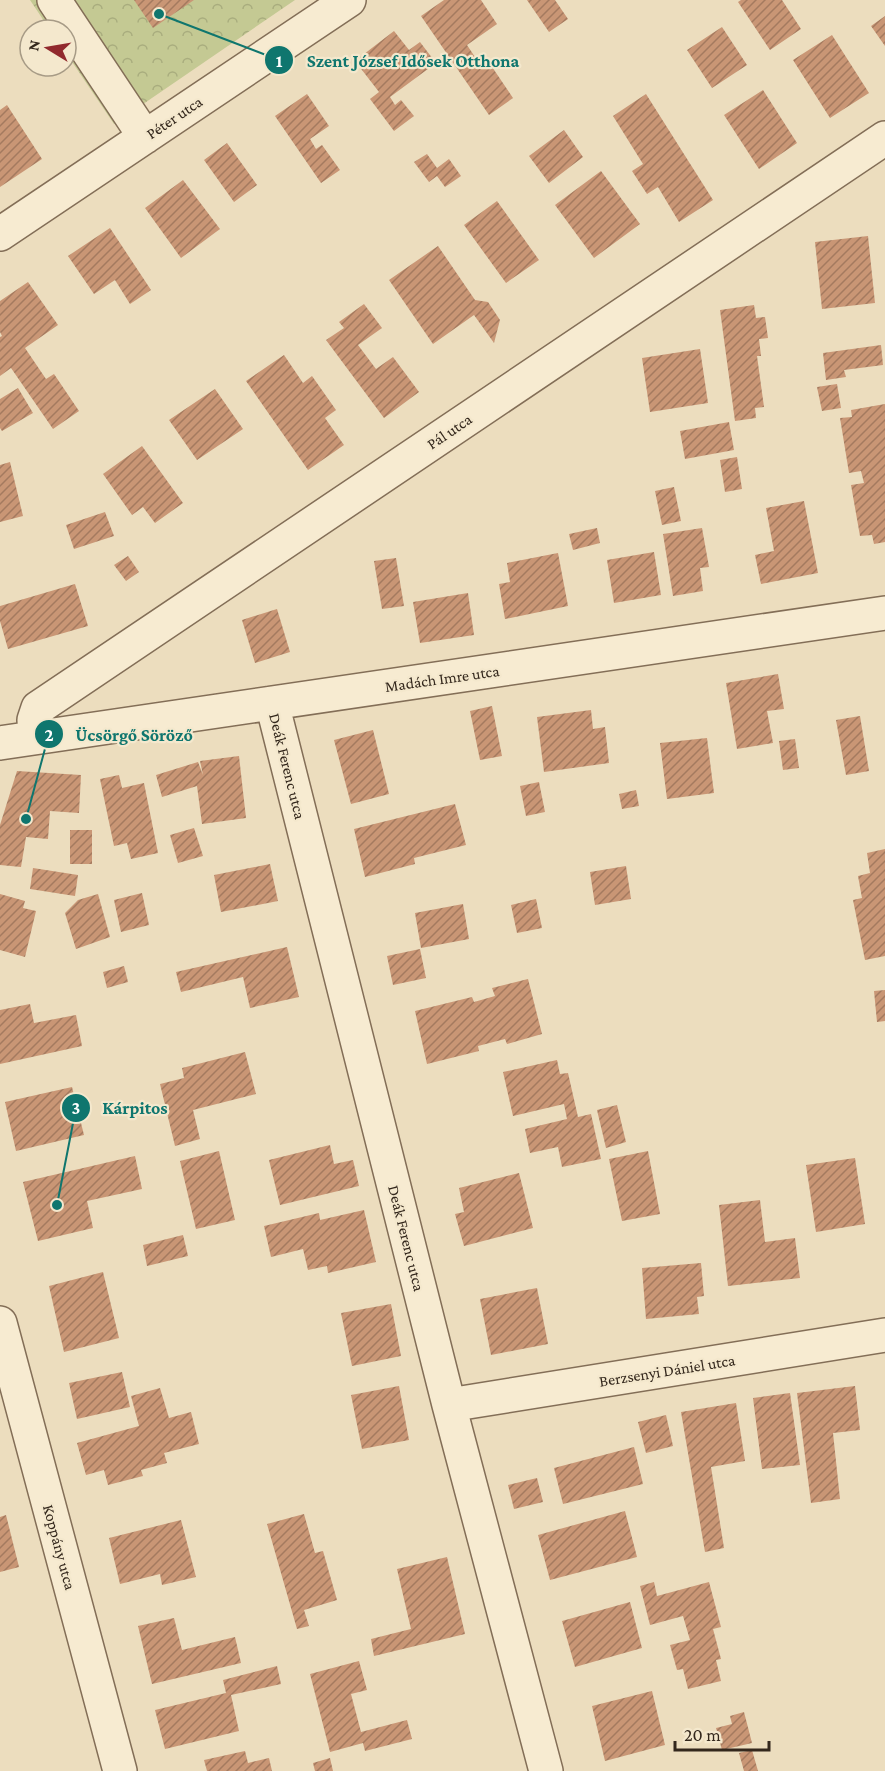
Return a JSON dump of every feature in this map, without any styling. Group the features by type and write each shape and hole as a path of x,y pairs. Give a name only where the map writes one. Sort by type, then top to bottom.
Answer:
{"street":[{"path":"54,0 145,137"},
{"name":"Péter utca","path":"0,234 349,0"},
{"name":"Pál utca","path":"35,737 34,720 39,708 885,138"},
{"name":"Madách Imre utca","path":"0,743 885,613"},
{"name":"Deák Ferenc utca","path":"272,703 449,1405 546,1771"},
{"name":"Koppány utca","path":"0,1323 120,1771"},
{"name":"Berzsenyi Dániel utca","path":"449,1405 885,1335"}],"green space":[{"path":"30,0 295,0 114,124 78,71 78,18 42,18"}],"building":[{"path":"134,0 194,0 153,28"},
{"path":"444,0 481,0 497,24 467,45 477,60 484,55 513,98 489,115 421,16"},
{"path":"527,0 555,0 568,19 549,32"},
{"path":"741,0 782,0 801,29 770,50 738,2"},
{"path":"885,16 885,46 871,26"},
{"path":"722,27 747,65 712,88 687,50"},
{"path":"394,31 409,50 420,42 436,63 390,97 395,105 401,100 414,116 394,131 370,99 379,92 355,61"},
{"path":"832,35 869,93 830,118 793,60"},
{"path":"763,90 797,143 759,169 724,115"},
{"path":"307,94 329,126 310,139 316,149 322,145 340,170 321,183 275,116"},
{"path":"646,94 713,200 679,222 658,187 647,194 632,171 643,164 613,116"},
{"path":"7,105 42,159 0,187 0,110"},
{"path":"564,130 583,157 549,183 529,156"},
{"path":"227,143 257,185 234,202 204,160"},
{"path":"427,154 437,168 449,159 461,176 445,187 437,176 429,182 414,162"},
{"path":"601,171 640,224 594,258 555,205"},
{"path":"183,180 220,229 181,258 145,208"},
{"path":"497,201 539,260 506,283 464,225"},
{"path":"110,228 151,290 130,304 115,280 94,294 68,256"},
{"path":"868,236 875,303 822,309 815,242"},
{"path":"438,246 475,300 488,302 500,320 494,343 474,315 433,344 389,280"},
{"path":"28,282 58,325 25,348 46,379 54,374 79,411 53,429 11,368 0,376 0,337 2,336 0,301"},
{"path":"364,304 382,328 358,345 376,369 393,357 419,392 384,418 326,340 344,328 339,322"},
{"path":"754,305 756,318 765,317 768,338 759,339 761,356 757,356 764,407 755,408 756,418 735,421 720,310"},
{"path":"881,345 883,365 844,370 846,377 826,380 823,353"},
{"path":"700,349 708,403 650,412 642,358"},
{"path":"284,355 303,383 312,376 336,410 325,418 344,445 308,470 246,381"},
{"path":"837,384 841,408 822,411 817,387"},
{"path":"18,388 33,413 2,431 0,428 0,399"},
{"path":"215,389 243,429 197,460 169,420"},
{"path":"885,404 885,542 874,544 872,535 860,536 851,485 864,483 861,471 849,473 840,418 852,417 851,410"},
{"path":"729,422 734,450 685,459 680,431"},
{"path":"142,446 183,503 155,523 143,507 132,515 103,474"},
{"path":"737,457 742,489 725,492 720,460"},
{"path":"10,462 23,516 0,522 0,465"},
{"path":"674,487 681,521 662,525 655,491"},
{"path":"804,501 818,573 761,584 755,555 774,551 766,508"},
{"path":"105,512 114,536 74,549 66,525"},
{"path":"597,528 600,543 573,550 569,534"},
{"path":"702,528 709,567 700,568 703,591 673,596 663,534"},
{"path":"654,552 661,595 614,603 607,560"},
{"path":"558,553 568,606 505,619 499,584 510,582 507,563"},
{"path":"128,556 139,572 126,581 114,565"},
{"path":"396,558 404,606 382,609 374,561"},
{"path":"75,584 88,626 8,649 0,621 0,606"},
{"path":"468,593 474,635 420,643 413,602"},
{"path":"277,609 290,652 255,663 242,620"},
{"path":"778,674 784,709 767,711 773,743 737,749 726,683"},
{"path":"492,706 502,756 480,760 470,711"},
{"path":"591,710 593,729 605,727 609,763 544,772 537,717"},
{"path":"860,716 869,771 846,775 836,720"},
{"path":"373,730 389,794 351,804 334,740"},
{"path":"707,738 714,793 667,799 660,743"},
{"path":"795,739 799,768 783,770 779,741"},
{"path":"239,756 246,818 202,824 197,786 162,797 156,775 198,762 203,775 200,761"},
{"path":"17,771 81,775 79,813 50,811 48,839 26,837 21,867 0,865 0,825"},
{"path":"119,775 122,788 144,783 158,853 131,859 127,843 114,846 100,779"},
{"path":"539,782 545,812 526,816 520,786"},
{"path":"636,790 639,806 622,809 619,794"},
{"path":"455,804 466,845 414,858 415,864 365,877 354,829"},
{"path":"194,828 203,856 178,863 170,835"},
{"path":"70,830 92,830 92,864 70,864"},
{"path":"885,849 885,956 865,960 853,900 862,898 858,876 870,873 867,853"},
{"path":"270,864 278,901 221,912 214,875"},
{"path":"626,866 631,899 595,905 590,872"},
{"path":"33,868 78,875 75,896 30,889"},
{"path":"142,893 149,925 121,932 114,900"},
{"path":"0,894 25,901 23,908 36,911 25,957 0,950"},
{"path":"98,894 110,937 76,949 65,913 78,900"},
{"path":"536,899 542,928 517,933 511,905"},
{"path":"463,904 469,939 421,948 415,913"},
{"path":"287,947 299,997 250,1008 243,977 181,992 176,972"},
{"path":"420,949 426,978 393,985 387,956"},
{"path":"124,966 128,982 107,988 103,972"},
{"path":"528,979 542,1034 507,1044 505,1039 478,1046 479,1051 427,1064 415,1011 472,997 474,1002 495,996 492,988"},
{"path":"885,990 885,1021 877,1022 874,991"},
{"path":"30,1004 34,1023 76,1015 82,1046 0,1064 0,1010"},
{"path":"245,1052 256,1094 193,1110 200,1139 175,1146 160,1084 184,1078 182,1068"},
{"path":"557,1060 560,1074 568,1073 578,1117 591,1114 601,1159 562,1167 558,1147 530,1153 525,1129 567,1119 564,1104 513,1116 503,1072"},
{"path":"72,1087 84,1135 16,1151 5,1102"},
{"path":"617,1105 626,1142 606,1148 597,1110"},
{"path":"330,1145 334,1164 353,1160 359,1186 280,1205 269,1160"},
{"path":"219,1151 235,1220 196,1229 180,1161"},
{"path":"648,1151 660,1214 622,1221 609,1159"},
{"path":"135,1156 142,1189 87,1201 93,1228 38,1241 23,1182"},
{"path":"855,1158 865,1224 816,1232 806,1165"},
{"path":"519,1173 533,1228 464,1246 455,1214 464,1212 459,1188"},
{"path":"760,1200 765,1242 795,1238 800,1278 728,1286 719,1205"},
{"path":"364,1210 376,1262 328,1273 327,1266 308,1270 303,1249 271,1257 264,1226 319,1213 320,1220"},
{"path":"183,1235 188,1256 147,1266 143,1245"},
{"path":"701,1263 704,1296 697,1297 699,1314 646,1319 642,1268"},
{"path":"103,1272 119,1338 64,1352 49,1286"},
{"path":"537,1288 548,1344 491,1355 480,1299"},
{"path":"391,1304 401,1356 352,1366 341,1313"},
{"path":"122,1372 130,1407 77,1419 69,1383"},
{"path":"399,1386 409,1440 362,1449 351,1395"},
{"path":"855,1386 860,1430 833,1433 840,1499 811,1503 797,1393"},
{"path":"160,1388 169,1418 191,1412 199,1444 164,1453 167,1463 141,1470 143,1476 108,1485 104,1470 86,1475 77,1443 139,1426 131,1396"},
{"path":"790,1393 800,1465 762,1469 753,1398"},
{"path":"736,1403 745,1461 711,1467 724,1548 705,1552 681,1412"},
{"path":"666,1415 673,1446 646,1453 638,1422"},
{"path":"634,1447 643,1484 563,1504 554,1468"},
{"path":"537,1478 543,1502 514,1509 508,1485"},
{"path":"625,1511 637,1557 550,1580 538,1535"},
{"path":"304,1514 315,1553 323,1551 337,1600 304,1610 309,1626 297,1629 267,1524"},
{"path":"6,1515 19,1567 0,1572 0,1517"},
{"path":"181,1520 196,1577 162,1585 160,1574 120,1584 109,1538"},
{"path":"447,1557 465,1634 374,1656 371,1639 411,1629 397,1569"},
{"path":"654,1582 657,1596 709,1582 721,1627 713,1629 721,1659 716,1660 721,1681 688,1689 683,1669 677,1670 670,1645 690,1640 683,1616 650,1625 640,1586"},
{"path":"630,1602 642,1648 575,1667 562,1621"},
{"path":"174,1618 182,1650 235,1637 241,1663 152,1684 138,1626"},
{"path":"359,1661 367,1690 351,1694 361,1732 407,1720 412,1739 365,1751 363,1743 330,1752 310,1674"},
{"path":"277,1666 281,1684 231,1695 239,1731 165,1749 155,1710 226,1693 223,1680"},
{"path":"652,1691 665,1745 605,1761 592,1706"},
{"path":"744,1712 752,1743 722,1750 716,1728 732,1724 730,1716"},
{"path":"752,1750 758,1771 744,1771 739,1753"},
{"path":"245,1751 248,1763 269,1758 272,1771 207,1771 204,1760"},
{"path":"330,1758 333,1771 315,1771 313,1763"}],"place":[{"name":"Szent József Idősek Otthona","path":"159,14"},
{"name":"Ücsörgő Söröző","path":"26,819"},
{"name":"Kárpitos","path":"57,1205"}]}
